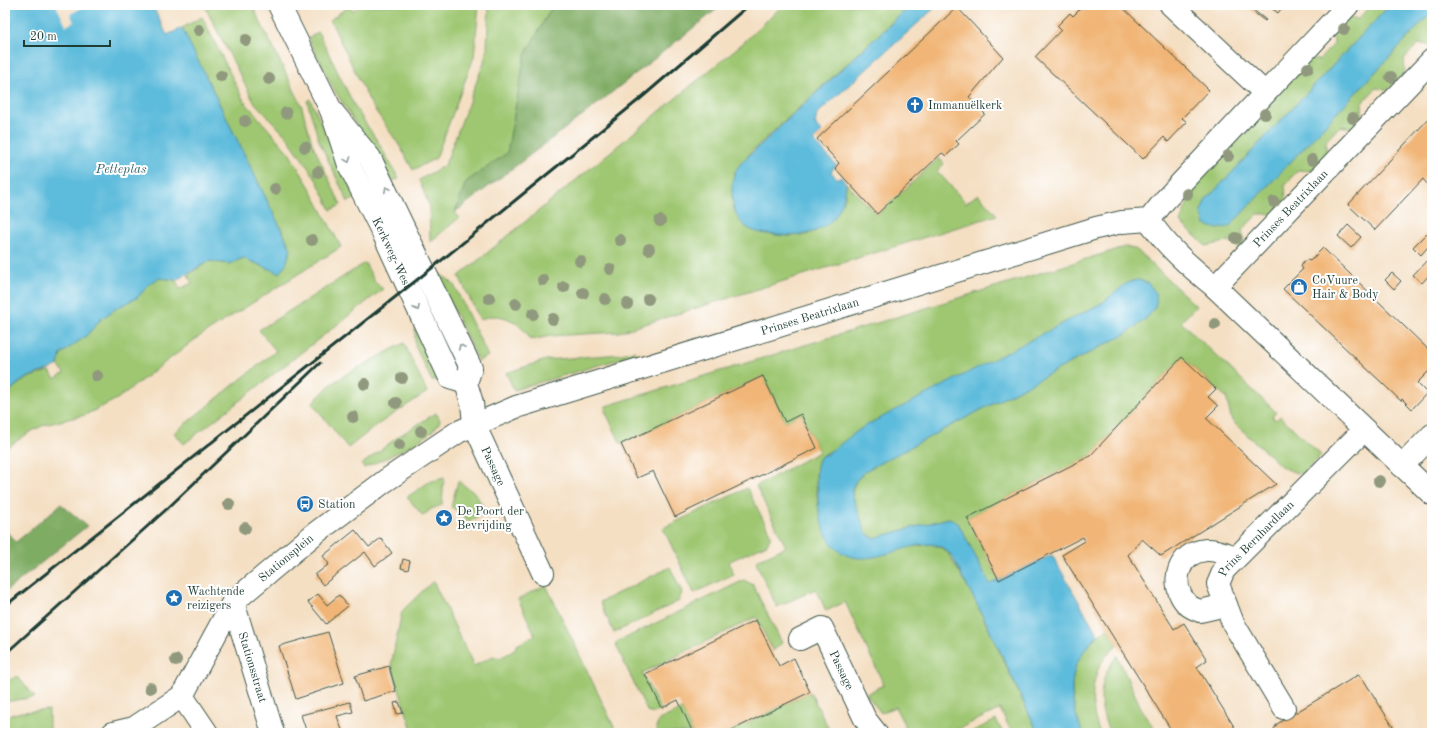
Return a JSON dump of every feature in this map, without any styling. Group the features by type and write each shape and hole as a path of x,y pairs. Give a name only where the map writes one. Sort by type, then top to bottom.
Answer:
{"street":[{"name":"Kerkweg-West","path":"279,5 331,110 370,158 387,189 471,368 466,383 472,403 474,424"},
{"path":"1171,5 1265,93"},
{"path":"1348,5 1148,220 1159,236 1195,271 1215,287 1432,494"},
{"name":"Prinses Beatrixlaan","path":"1215,287 1432,60"},
{"name":"Prinses Beatrixlaan","path":"474,424 524,404 1088,230 1122,222 1148,220"},
{"name":"Passage","path":"474,424 543,573"},
{"name":"Stationsplein","path":"113,733 134,728 182,696 233,602 313,535 385,481 458,432 474,424"},
{"name":"Prins Bernhardlaan","path":"1284,708 1233,623 1218,584 1224,570 1236,557 1364,430"},
{"path":"1402,466 1432,435"},
{"path":"1226,606 1200,611 1187,605 1179,593 1177,580 1179,568 1186,558 1196,551 1206,549 1217,550 1236,557"},
{"name":"Stationsstraat","path":"233,602 273,733"},
{"name":"Passage","path":"800,639 822,628 865,719 876,733"},
{"path":"182,696 207,733"}],"green space":[{"path":"204,5 252,5 301,104 312,143 341,205 331,210 317,181 287,137 254,102"},
{"path":"360,5 479,5 474,57 436,158 413,170 399,145 371,104 330,20 349,6 353,11"},
{"path":"489,5 553,5 525,55 507,153 466,182 455,212 459,218 430,242 429,205 419,180 445,165 484,62 487,48"},
{"path":"553,5 722,5 596,105 455,212 466,182 507,153 525,55"},
{"path":"783,5 911,5 751,152 734,173 734,209 745,226 766,234 788,236 806,235 824,226 845,198 846,183 877,215 939,158 944,164 937,171 966,203 978,194 997,215 619,332 551,336 531,340 516,323 503,317 495,316 480,320 459,276 743,43"},
{"path":"1371,5 1390,5 1205,201 1229,227 1432,12 1432,43 1430,45 1418,44 1404,59 1405,72 1388,90 1376,88 1362,103 1363,116 1352,128 1340,126 1326,141 1327,155 1312,171 1298,170 1285,185 1286,200 1272,214 1258,214 1242,230 1244,243 1239,249 1231,241 1206,246 1180,222 1188,201 1180,194 1307,59 1319,60 1334,44 1333,31 1346,18 1358,19"},
{"path":"202,17 244,101 289,153 309,186 341,247 197,338 117,399 85,415 44,425 30,432 5,449 5,396 15,386 36,375 50,371 55,379 64,373 58,365 61,354 86,336 101,319 115,309 138,297 150,283 160,278 176,280 180,289 192,283 188,275 209,261 230,264 243,258 279,273 291,249 182,28"},
{"path":"318,32 355,107 380,145 399,179 392,181 333,88 308,38"},
{"path":"310,99 356,198 348,202 319,141 307,101"},
{"path":"1125,247 1133,248 1138,251 1196,306 1181,322 1276,412 1272,417 1276,420 1280,416 1321,455 1304,473 1296,473 1282,467 1232,421 1226,397 1182,357 1090,456 967,518 999,580 990,585 958,523 949,518 874,538 866,533 852,495 854,484 865,471 1127,333 1152,312 1155,307 1141,280 1131,281 1102,303 821,456 816,472 816,492 824,530 915,546 933,544 947,551 974,598 1038,733 1012,733 1000,709 950,733 906,733 902,728 905,726 895,707 881,713 866,694 884,685 845,602 826,611 816,589 777,607 756,563 757,560 786,547 756,486 819,452 801,414 785,422 763,376 621,444 605,411 606,406"},
{"path":"365,263 375,282 383,289 184,444 174,433 276,351 259,330"},
{"path":"435,271 454,285 488,356 478,361"},
{"path":"415,328 442,377 432,381 415,346"},
{"path":"404,343 427,392 377,425 348,448 312,403 330,385 348,373"},
{"path":"635,351 637,354 514,390 506,373 546,360 621,354"},
{"path":"436,413 440,420 436,427 419,441 364,468 361,465 399,436"},
{"path":"444,478 442,505 431,509 423,516 407,497 429,482"},
{"path":"458,481 476,494 486,513 468,522 460,512 451,507"},
{"path":"747,488 771,535 767,544 728,562 734,574 694,593 663,528"},
{"path":"61,504 87,526 5,592 5,530 16,542"},
{"path":"670,567 682,592 679,601 614,633 600,602"},
{"path":"744,580 753,585 782,643 773,651 756,617 642,673 661,710 653,713 647,711 615,643"},
{"path":"433,581 474,666 493,656 500,658 513,651 517,645 535,635 518,599 546,585 617,733 413,733 391,665 402,611"},
{"path":"1108,629 1118,644 1102,663 1094,685 1093,709 1100,733 1083,733 1077,718 1074,703 1072,689 1073,675 1077,662 1084,650 1094,639"},
{"path":"1117,656 1143,712 1157,733 1110,733 1103,713 1101,693 1106,674 1110,665"},
{"path":"5,674 10,680 17,676 35,697 5,702"},
{"path":"810,692 828,727 816,733 726,733"},
{"path":"682,709 693,733 659,733 656,728 659,720"},
{"path":"49,710 49,729 5,733 5,716 22,712"},
{"path":"996,720 1003,733 969,733"}],"water":[{"name":"Petteplas","path":"5,5 152,5 167,35 182,28 291,249 286,264 279,273 243,258 230,264 209,261 176,280 160,278 150,283 138,297 115,309 101,319 86,336 61,354 58,365 26,379 5,396"},
{"path":"911,5 938,5 817,114 815,124 822,132 813,140 836,165 831,172 838,179 841,177 846,183 844,197 833,219 825,226 815,231 791,236 760,233 745,226 740,221 734,209 732,195 733,181 738,167"},
{"path":"1390,5 1432,5 1432,12 1229,227 1218,229 1205,225 1201,212 1205,201"},
{"path":"1136,280 1149,284 1156,295 1154,308 1145,320 1127,333 865,471 856,481 852,489 852,495 866,533 874,538 949,518 958,523 990,584 1052,555 1098,635 1080,657 1072,681 1074,706 1077,719 1083,733 1038,733 984,617 950,554 936,545 923,545 876,557 860,558 846,555 829,540 821,521 816,474 817,464 821,456 827,454 863,427 1102,303 1127,283"}],"pier":[{"path":"56,5 88,5 70,14 74,22 66,26"}],"building":[{"path":"1084,5 1120,5 1209,90 1182,118 1187,122 1168,142 1164,137 1143,159 1035,57 1061,30 1057,26 1070,13 1073,16"},
{"path":"1244,5 1247,5 1266,20 1265,21"},
{"path":"1267,5 1284,5 1278,13"},
{"name":"Immanuëlkerk","path":"957,7 1003,57 969,97 985,114 956,141 959,144 946,156 942,153 877,214 835,168 839,163 817,139"},
{"path":"1432,115 1432,170 1430,171 1432,183 1429,186 1423,179 1375,230 1348,205"},
{"path":"1348,225 1361,237 1351,248 1338,236"},
{"path":"1432,228 1432,242 1421,255 1413,247"},
{"path":"1323,248 1432,353 1432,368 1417,383 1427,393 1412,409 1402,399 1401,401 1283,289 1303,269 1301,266 1303,262 1307,260 1310,261"},
{"path":"1432,255 1432,272 1422,283 1413,275"},
{"path":"1392,273 1401,281 1394,289 1385,280"},
{"path":"1182,357 1216,389 1208,397 1218,406 1206,418 1276,484 1161,556 1142,539 1128,555 1174,629 1184,623 1207,660 1197,667 1238,733 1173,733 1062,555 1085,541 1083,537 999,580 967,518 1090,456"},
{"path":"763,376 785,422 801,414 817,448 675,517 653,471 637,478 621,444"},
{"path":"355,530 369,547 381,538 392,553 375,566 365,552 323,585 315,575 329,564 323,556"},
{"path":"403,559 410,561 408,570 401,568"},
{"path":"318,594 327,605 339,595 348,606 326,624 308,602"},
{"path":"756,620 779,666 794,658 810,692 726,733 693,733 678,700 662,708 645,674"},
{"path":"328,632 344,683 296,699 279,646"},
{"path":"389,666 396,691 363,701 355,676"},
{"path":"1358,675 1363,679 1397,733 1275,733 1274,729 1277,724"},
{"path":"350,702 353,712 337,716 343,733 307,733 301,715"},
{"path":"399,702 403,713 397,714 394,703"}],"railway":[{"path":"5,606 437,264 641,98 749,5"},
{"path":"5,654 169,507 320,363"}],"place":[{"name":"Immanuëlkerk","path":"915,105"},
{"name":"CoVuure Hair & Body","path":"1299,287"},
{"name":"Station","path":"305,504"},
{"name":"De Poort der Bevrijding","path":"444,518"},
{"name":"Wachtende reizigers","path":"174,598"}]}
